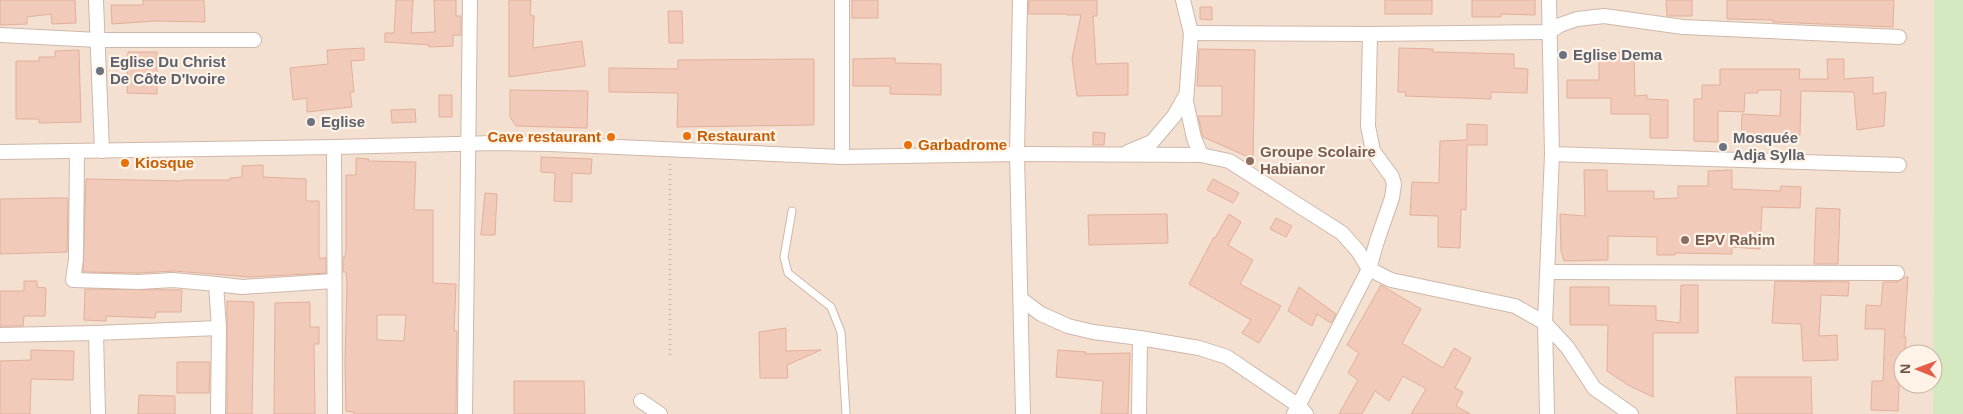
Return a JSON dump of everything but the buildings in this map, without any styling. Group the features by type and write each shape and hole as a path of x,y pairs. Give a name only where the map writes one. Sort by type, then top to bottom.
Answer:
{"street":[{"path":"96,0 102,151"},
{"path":"466,414 470,0"},
{"path":"842,0 842,157"},
{"path":"1020,0 1017,154 1023,414"},
{"path":"1183,0 1191,34 1186,95 1189,120 1200,155"},
{"path":"1547,414 1545,324 1552,154 1549,0"},
{"path":"1191,34 1549,32 1560,25 1577,19 1604,16 1683,27 1899,37"},
{"path":"0,34 98,40 254,40"},
{"path":"1021,299 1041,314 1068,326 1093,332 1199,348 1227,357 1300,411 1369,270 1388,212 1394,184 1392,177 1373,151 1369,139 1370,34"},
{"path":"1123,155 1152,142 1174,116 1186,95"},
{"path":"0,152 496,143 842,157 1017,154 1200,155 1229,161 1342,233 1358,251 1369,270 1391,280 1515,306 1545,324 1568,348 1594,388 1631,414"},
{"path":"334,147 335,414"},
{"path":"77,152 76,259 73,280 139,282 173,280 242,287 334,281"},
{"path":"1552,154 1899,165"},
{"path":"1548,272 1897,273"},
{"path":"216,284 219,328 218,414"},
{"path":"0,335 219,328"},
{"path":"96,333 98,414"},
{"path":"1139,414 1140,338"},
{"path":"641,401 660,414"}],"lane":[{"path":"792,212 784,257 788,273 831,307 841,332 846,414"}],"path":[{"path":"670,150 670,356"}],"shaded area":[{"path":"0,0 1934,0 1933,344 1893,344 1893,394 1933,394 1933,414 0,414"}],"green space":[{"path":"1934,0 1963,0 1963,414 1933,414 1933,394 1943,394 1943,344 1933,344"}],"place":[{"name":"Eglise Dema","path":"1563,55"},
{"name":"Eglise Du Christ De Côte D'Ivoire","path":"100,71"},
{"name":"Eglise","path":"311,122"},
{"name":"Restaurant","path":"687,136"},
{"name":"Cave restaurant","path":"611,137"},
{"name":"Garbadrome","path":"908,145"},
{"name":"Mosquée Adja Sylla","path":"1723,147"},
{"name":"Groupe Scolaire Habianor","path":"1250,161"},
{"name":"Kiosque","path":"125,163"},
{"name":"EPV Rahim","path":"1685,240"}]}
